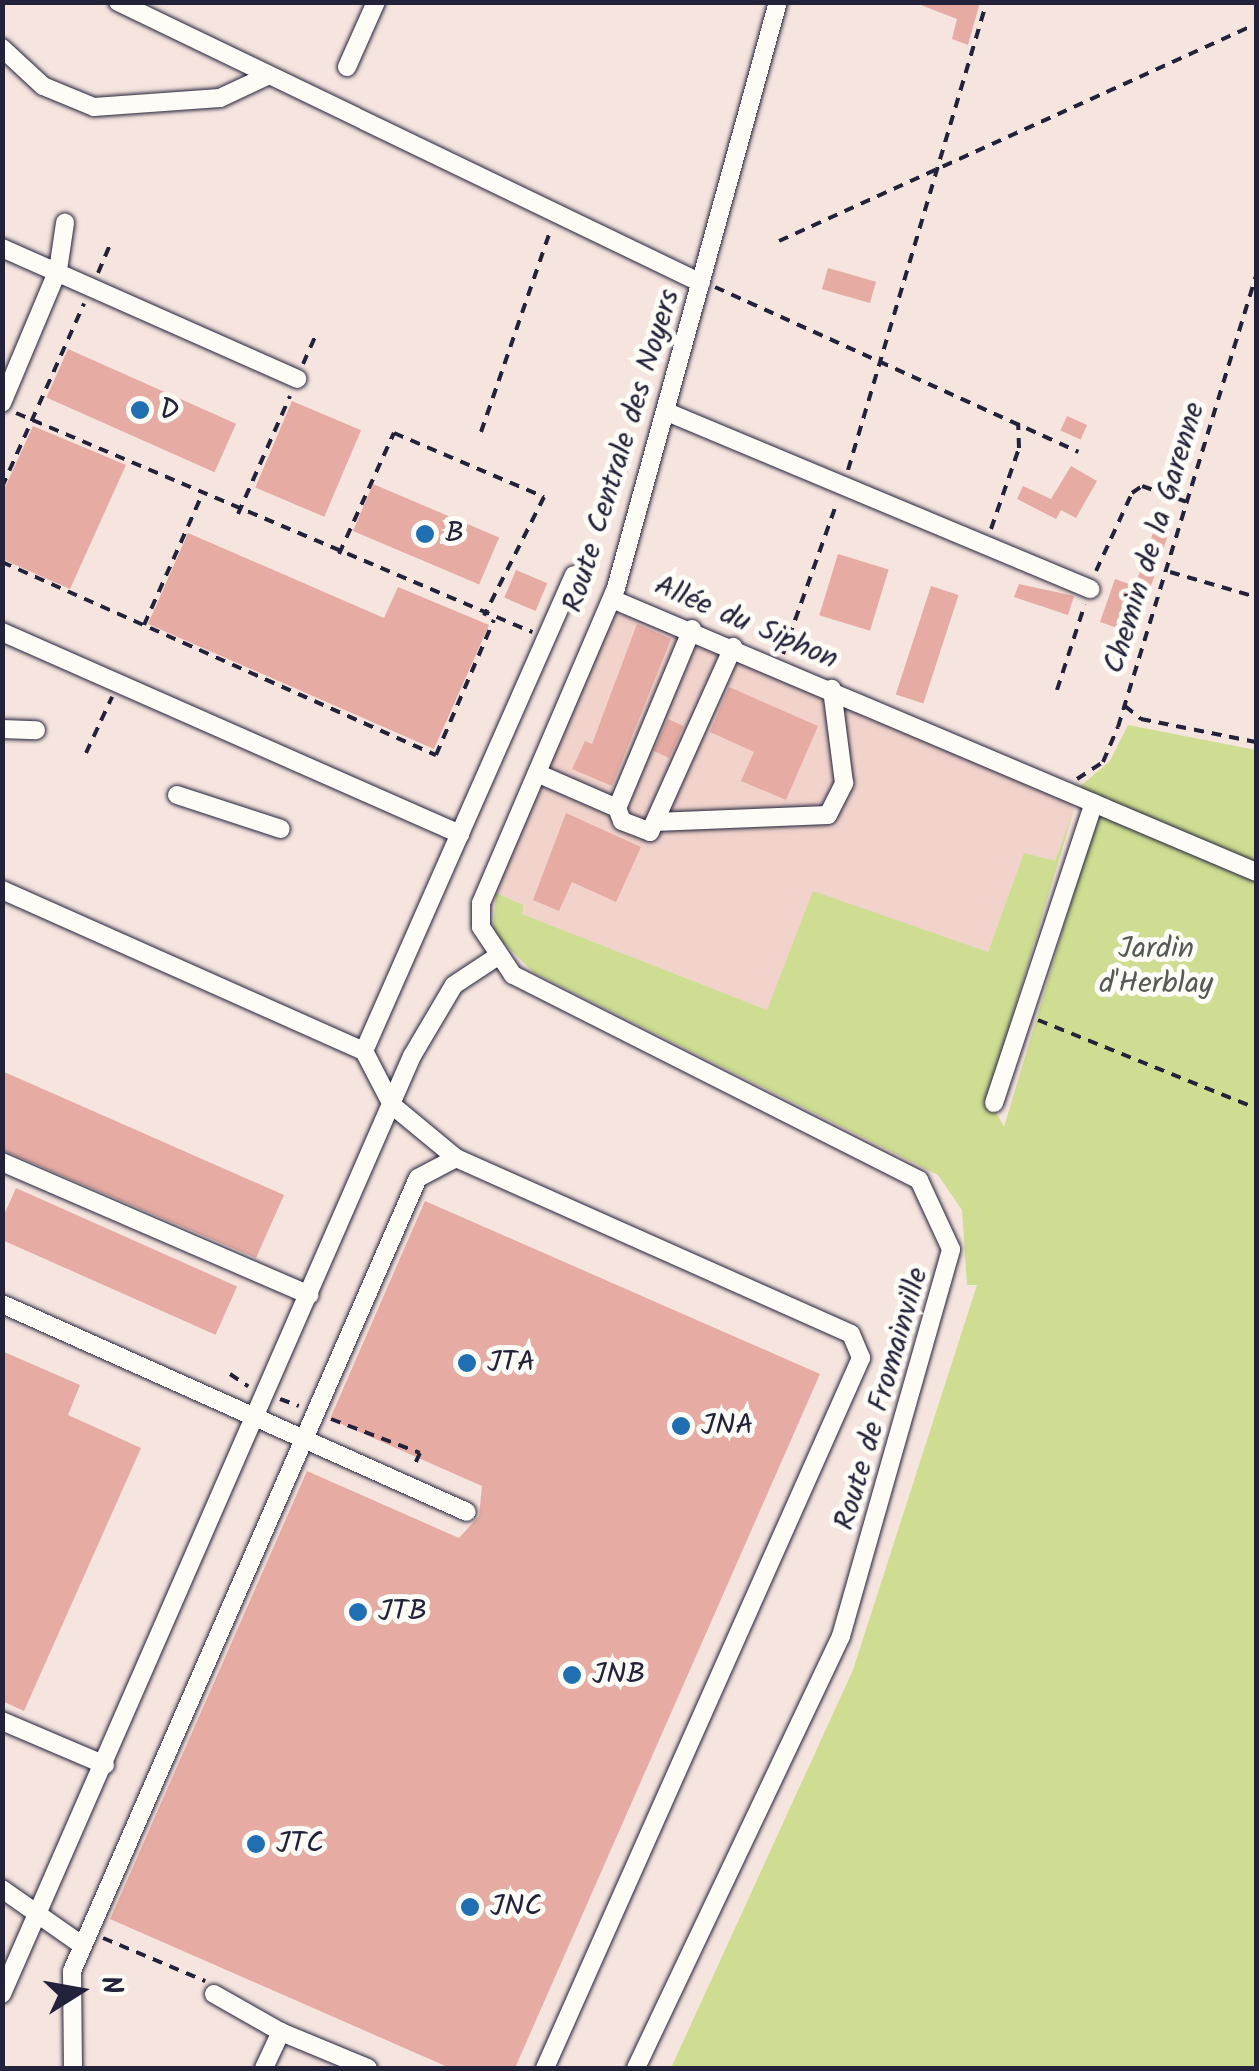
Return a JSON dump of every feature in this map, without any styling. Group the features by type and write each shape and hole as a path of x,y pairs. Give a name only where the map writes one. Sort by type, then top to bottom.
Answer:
{"street":[{"path":"118,2 701,283"},
{"path":"347,67 376,2"},
{"name":"Route Centrale des Noyers","path":"495,958 482,903 612,599 778,2"},
{"path":"2,48 43,86 94,107 191,104 269,75"},
{"path":"2,405 58,270 65,223"},
{"path":"2,248 297,379"},
{"path":"667,412 1090,589"},
{"path":"364,1051 574,575"},
{"name":"Allée du Siphon","path":"612,599 692,628 1256,872"},
{"path":"617,808 692,628"},
{"path":"2,632 460,834"},
{"path":"537,773 617,808 650,832 733,647"},
{"path":"655,822 828,816 844,783 832,689"},
{"path":"2,729 36,730"},
{"path":"177,795 281,829"},
{"path":"994,1103 1028,1016 1094,803"},
{"path":"2,890 364,1051 392,1105 456,1158 851,1334 861,1358 545,2068"},
{"path":"2,1994 392,1105 454,985 495,958"},
{"name":"Route de Fromainville","path":"495,958 512,975 919,1180 942,1211 952,1249 841,1636 636,2068"},
{"path":"73,2068 66,2000 86,1939 418,1178 456,1158"},
{"path":"2,1162 309,1295"},
{"path":"2,1304 467,1512"},
{"path":"2,1721 104,1765"},
{"path":"2,1889 86,1939"},
{"path":"214,1994 282,2032 368,2068"},
{"path":"264,2068 282,2032"}],"path":[{"path":"782,658 886,360 944,166 987,2"},
{"path":"779,241 1256,24"},
{"path":"481,432 556,214"},
{"path":"2,487 111,243"},
{"name":"Chemin de la Garenne","path":"1061,789 1103,762 1125,706 1256,277"},
{"path":"701,283 886,360 1078,452"},
{"path":"238,514 317,332"},
{"path":"2,405 238,514 484,616 547,638"},
{"path":"985,545 1019,448 1018,424"},
{"path":"338,556 394,433 544,497 484,616"},
{"path":"1057,690 1090,589 1132,493 1142,486 1190,502"},
{"path":"144,626 202,497"},
{"path":"2,562 436,755 494,620"},
{"path":"1168,571 1256,597"},
{"path":"86,753 118,684"},
{"path":"1125,706 1141,720 1256,742"},
{"path":"1028,1016 1256,1108"},
{"path":"327,1417 420,1453 406,1486"},
{"path":"86,1939 216,1985 214,1994"}],"shaded area":[{"path":"645,602 1067,798 1074,810 1055,862 1024,854 988,952 767,1010 522,914 524,905 496,893 612,616 638,615"}],"green space":[{"name":"Jardin d'Herblay","path":"1128,725 1256,750 1256,2068 671,2068 853,1670 977,1285 967,1285 962,1210 938,1175 533,972 493,932 496,893 524,905 522,914 767,1010 813,891 988,952 1024,853 1055,861 1074,810 988,1097 1004,1127 1102,800 1078,788 1110,761"}],"building":[{"path":"913,2 980,2 968,45 952,39 957,19"},
{"path":"828,268 876,282 870,303 822,289"},
{"name":"D","path":"68,349 236,424 215,472 46,397"},
{"path":"292,401 361,430 324,517 255,488"},
{"path":"1067,416 1087,425 1081,440 1060,431"},
{"path":"33,426 126,465 70,589 2,559 2,494"},
{"path":"1071,466 1097,481 1076,518 1061,510 1056,519 1017,499 1023,486 1051,499"},
{"name":"B","path":"373,484 499,538 479,584 353,531"},
{"path":"1156,524 1170,529 1145,604 1133,609 1135,634 1100,622 1115,579 1135,586"},
{"path":"188,533 384,618 398,587 489,625 434,749 148,624"},
{"path":"838,554 889,569 870,631 819,615"},
{"path":"516,570 547,583 536,611 504,598"},
{"path":"1019,584 1074,596 1068,615 1014,597"},
{"path":"931,586 959,595 923,703 896,694"},
{"path":"637,624 671,639 612,786 572,769 585,741 592,744"},
{"path":"729,687 818,726 786,800 741,781 754,752 710,732"},
{"path":"668,719 684,726 669,758 654,751"},
{"path":"566,813 641,847 616,902 572,882 559,911 533,900"},
{"path":"2,1071 284,1195 256,1258 2,1150"},
{"path":"16,1188 237,1286 216,1335 2,1240 2,1219"},
{"path":"425,1201 820,1374 515,2068 450,2068 110,1919 307,1471 459,1538 479,1516 482,1486 330,1419"},
{"path":"2,1351 80,1385 68,1415 141,1448 24,1711 2,1701"}],"place":[{"name":"D","path":"140,410"},
{"name":"B","path":"425,534"},
{"name":"JTA","path":"467,1363"},
{"name":"JNA","path":"681,1426"},
{"name":"JTB","path":"358,1612"},
{"name":"JNB","path":"572,1675"},
{"name":"JTC","path":"256,1844"},
{"name":"JNC","path":"470,1907"}]}
